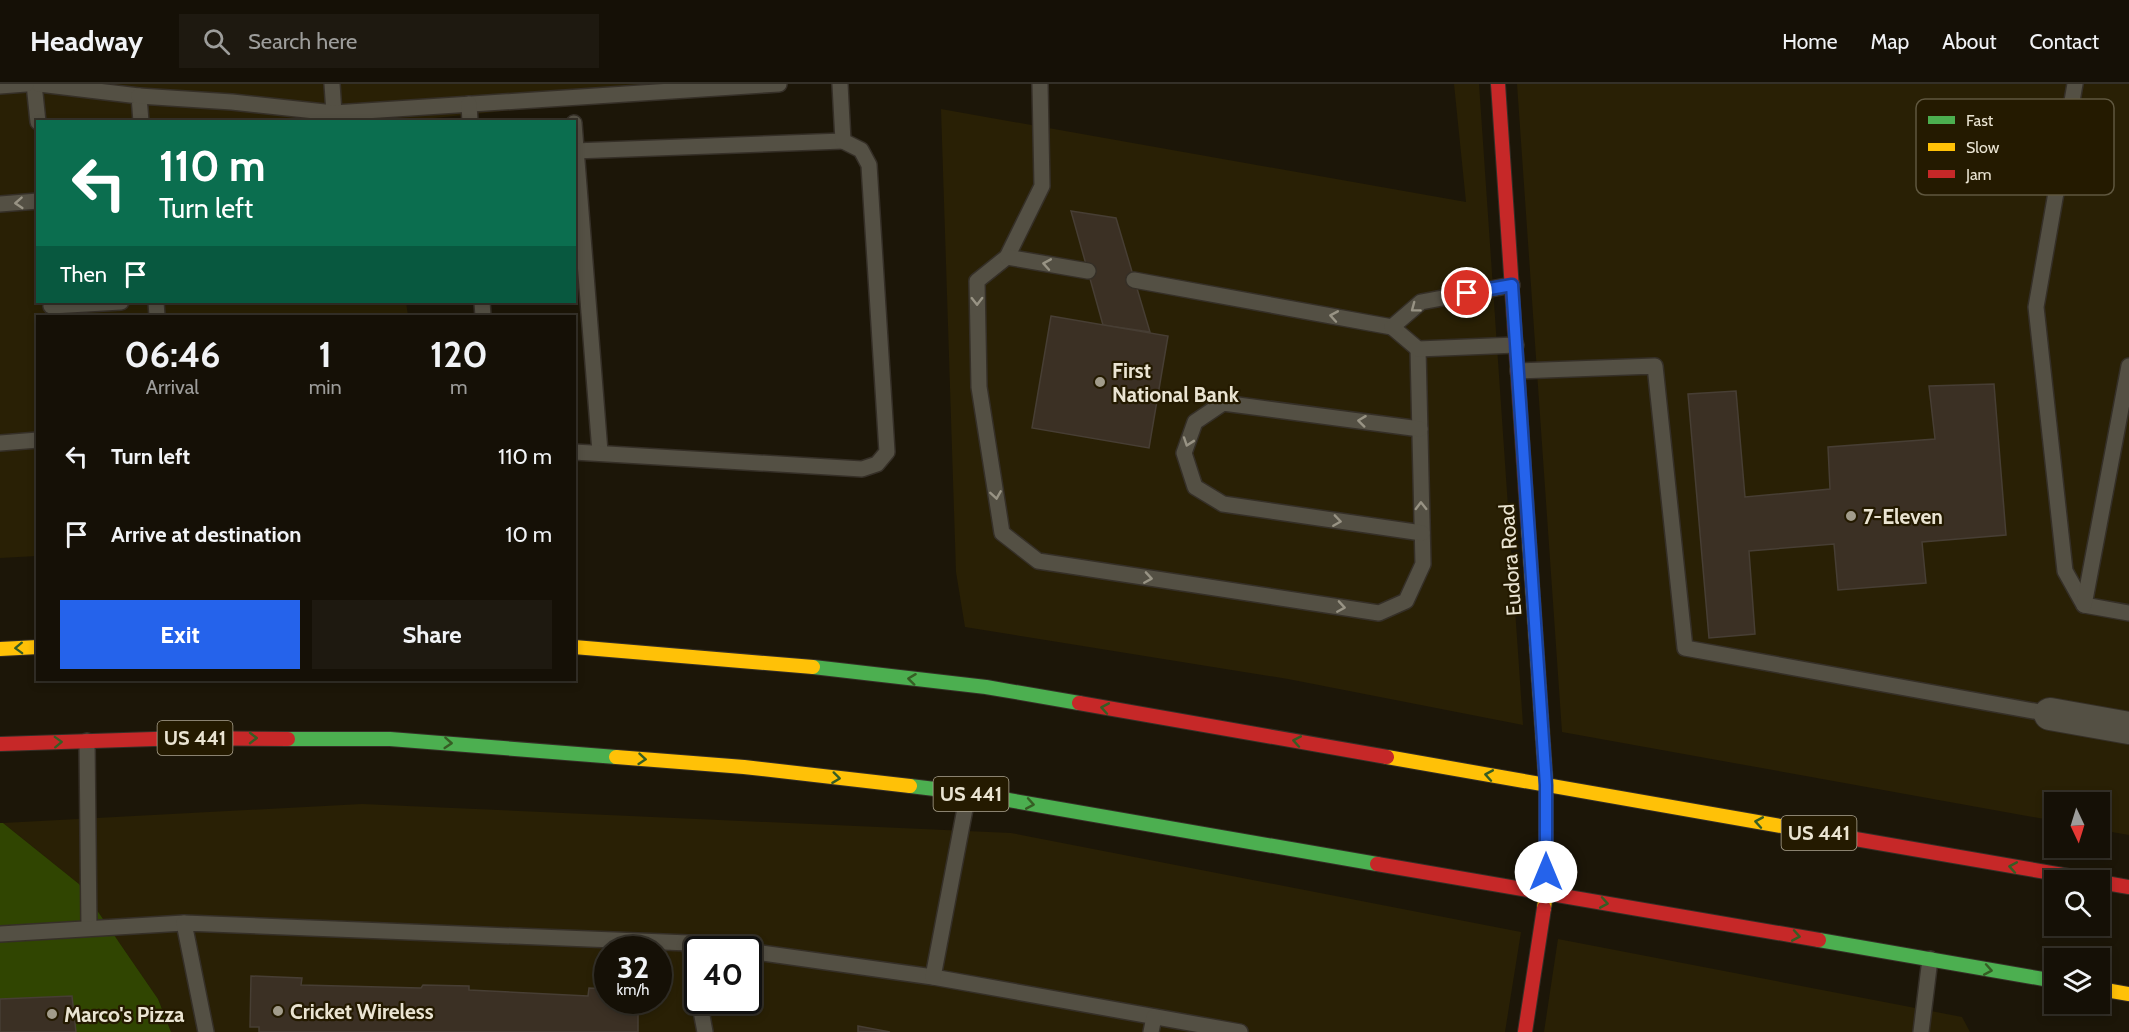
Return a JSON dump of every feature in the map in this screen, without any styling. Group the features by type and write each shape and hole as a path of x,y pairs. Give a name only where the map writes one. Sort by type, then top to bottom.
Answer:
{"main road":[{"name":"Eudora Road","path":"1498,84 1546,785 1546,893 1525,1032"},
{"path":"0,649 36,647"},
{"name":"US 441","path":"576,647 767,662 986,687 2044,872"},
{"name":"US 441","path":"0,744 185,738 390,739 744,767 968,793 2044,979"},
{"path":"2110,884 2129,887"},
{"path":"2110,991 2129,994"}],"street":[{"path":"2049,714 2129,728"}],"lane":[{"path":"0,86 26,84"},
{"path":"38,120 37,84 139,96 232,102 334,113 779,84"},
{"path":"332,84 334,113"},
{"path":"840,84 843,141"},
{"path":"1040,84 1042,186 1007,257 977,281 979,387 1002,533 1038,561 1379,613 1406,601 1423,564 1418,349"},
{"path":"2071,99 2074,84"},
{"path":"139,96 141,120"},
{"path":"573,97 574,120"},
{"path":"469,104 470,120"},
{"path":"576,151 843,141 861,150 869,165 887,453 877,464 862,469 576,452"},
{"path":"576,163 600,452"},
{"path":"2055,195 2036,307 2065,571 2084,604 2129,613"},
{"path":"0,204 36,201"},
{"path":"1007,257 1088,271"},
{"path":"1134,280 1392,327 1418,349 1516,345"},
{"path":"1392,327 1421,302 1512,285"},
{"path":"51,308 109,303"},
{"path":"1518,371 1655,366 1685,648 2049,714"},
{"path":"2084,604 2129,366"},
{"path":"1420,429 1223,403 1195,422 1184,453 1195,487 1223,504 1422,533"},
{"path":"0,443 36,440"},
{"path":"87,741 89,928"},
{"path":"933,976 968,793"},
{"path":"184,923 206,1032"},
{"path":"0,934 184,923 684,943"},
{"path":"762,953 933,976 1153,1024 1240,1032"},
{"path":"1921,1032 1930,959"},
{"path":"702,1014 705,1032"}],"shaded area":[{"path":"0,84 778,84 413,120 36,120 36,303 406,303 408,315 36,315 36,556 0,558"},
{"path":"1454,84 1479,84 1523,725 1288,679 965,627 956,572 941,109 1466,202"},
{"path":"1517,84 2129,84 2129,835 2110,832 2110,792 2044,792 2044,819 1562,732"},
{"path":"362,804 1011,833 1521,932 1505,1032 171,1032 158,999 79,884 3,823"},
{"path":"1558,939 1962,1017 1970,1032 1544,1032"}],"green space":[{"path":"0,823 3,823 79,884 158,999 171,1032 0,1032"}],"building":[{"path":"1071,211 1116,218 1150,332 1103,325"},
{"name":"First National Bank","path":"1051,316 1168,336 1149,448 1032,428"},
{"name":"7-Eleven","path":"1994,384 2006,535 1922,542 1926,583 1838,590 1834,544 1749,551 1755,634 1709,638 1688,394 1736,391 1745,497 1830,489 1828,447 1935,439 1929,386"},
{"path":"251,976 302,978 301,985 421,988 423,985 469,986 469,990 588,996 589,988 594,988 594,1014 638,1014 638,1032 259,1032 259,1027 250,1027"},
{"path":"72,996 76,1032 0,1032 0,999"},
{"path":"858,1026 890,1032 858,1032"}],"traffic: fast":[{"path":"813,667 986,687 1079,703"},
{"path":"288,739 390,739 616,757"},
{"path":"910,786 968,793 1377,864"},
{"path":"1819,940 2044,979"}],"traffic: slow":[{"path":"1528,524 1546,785 1544,908"},
{"path":"0,649 36,647"},
{"path":"576,647 813,667"},
{"path":"616,757 744,767 910,786"},
{"path":"1387,757 1838,836"},
{"path":"2110,991 2129,994"}],"traffic: jam":[{"path":"1498,84 1528,524"},
{"path":"1079,703 1387,757"},
{"path":"0,744 185,738 288,739"},
{"path":"1838,836 2044,872"},
{"path":"1377,864 1819,940"},
{"path":"2110,884 2129,887"},
{"path":"1525,1032 1544,908"}],"place":[{"name":"First National Bank","path":"1100,382"},
{"name":"7-Eleven","path":"1851,516"},
{"name":"Cricket Wireless","path":"278,1011"},
{"name":"Marco's Pizza","path":"52,1014"}],"route":[{"path":"1467,293 1512,285 1546,785 1546,872"}]}
